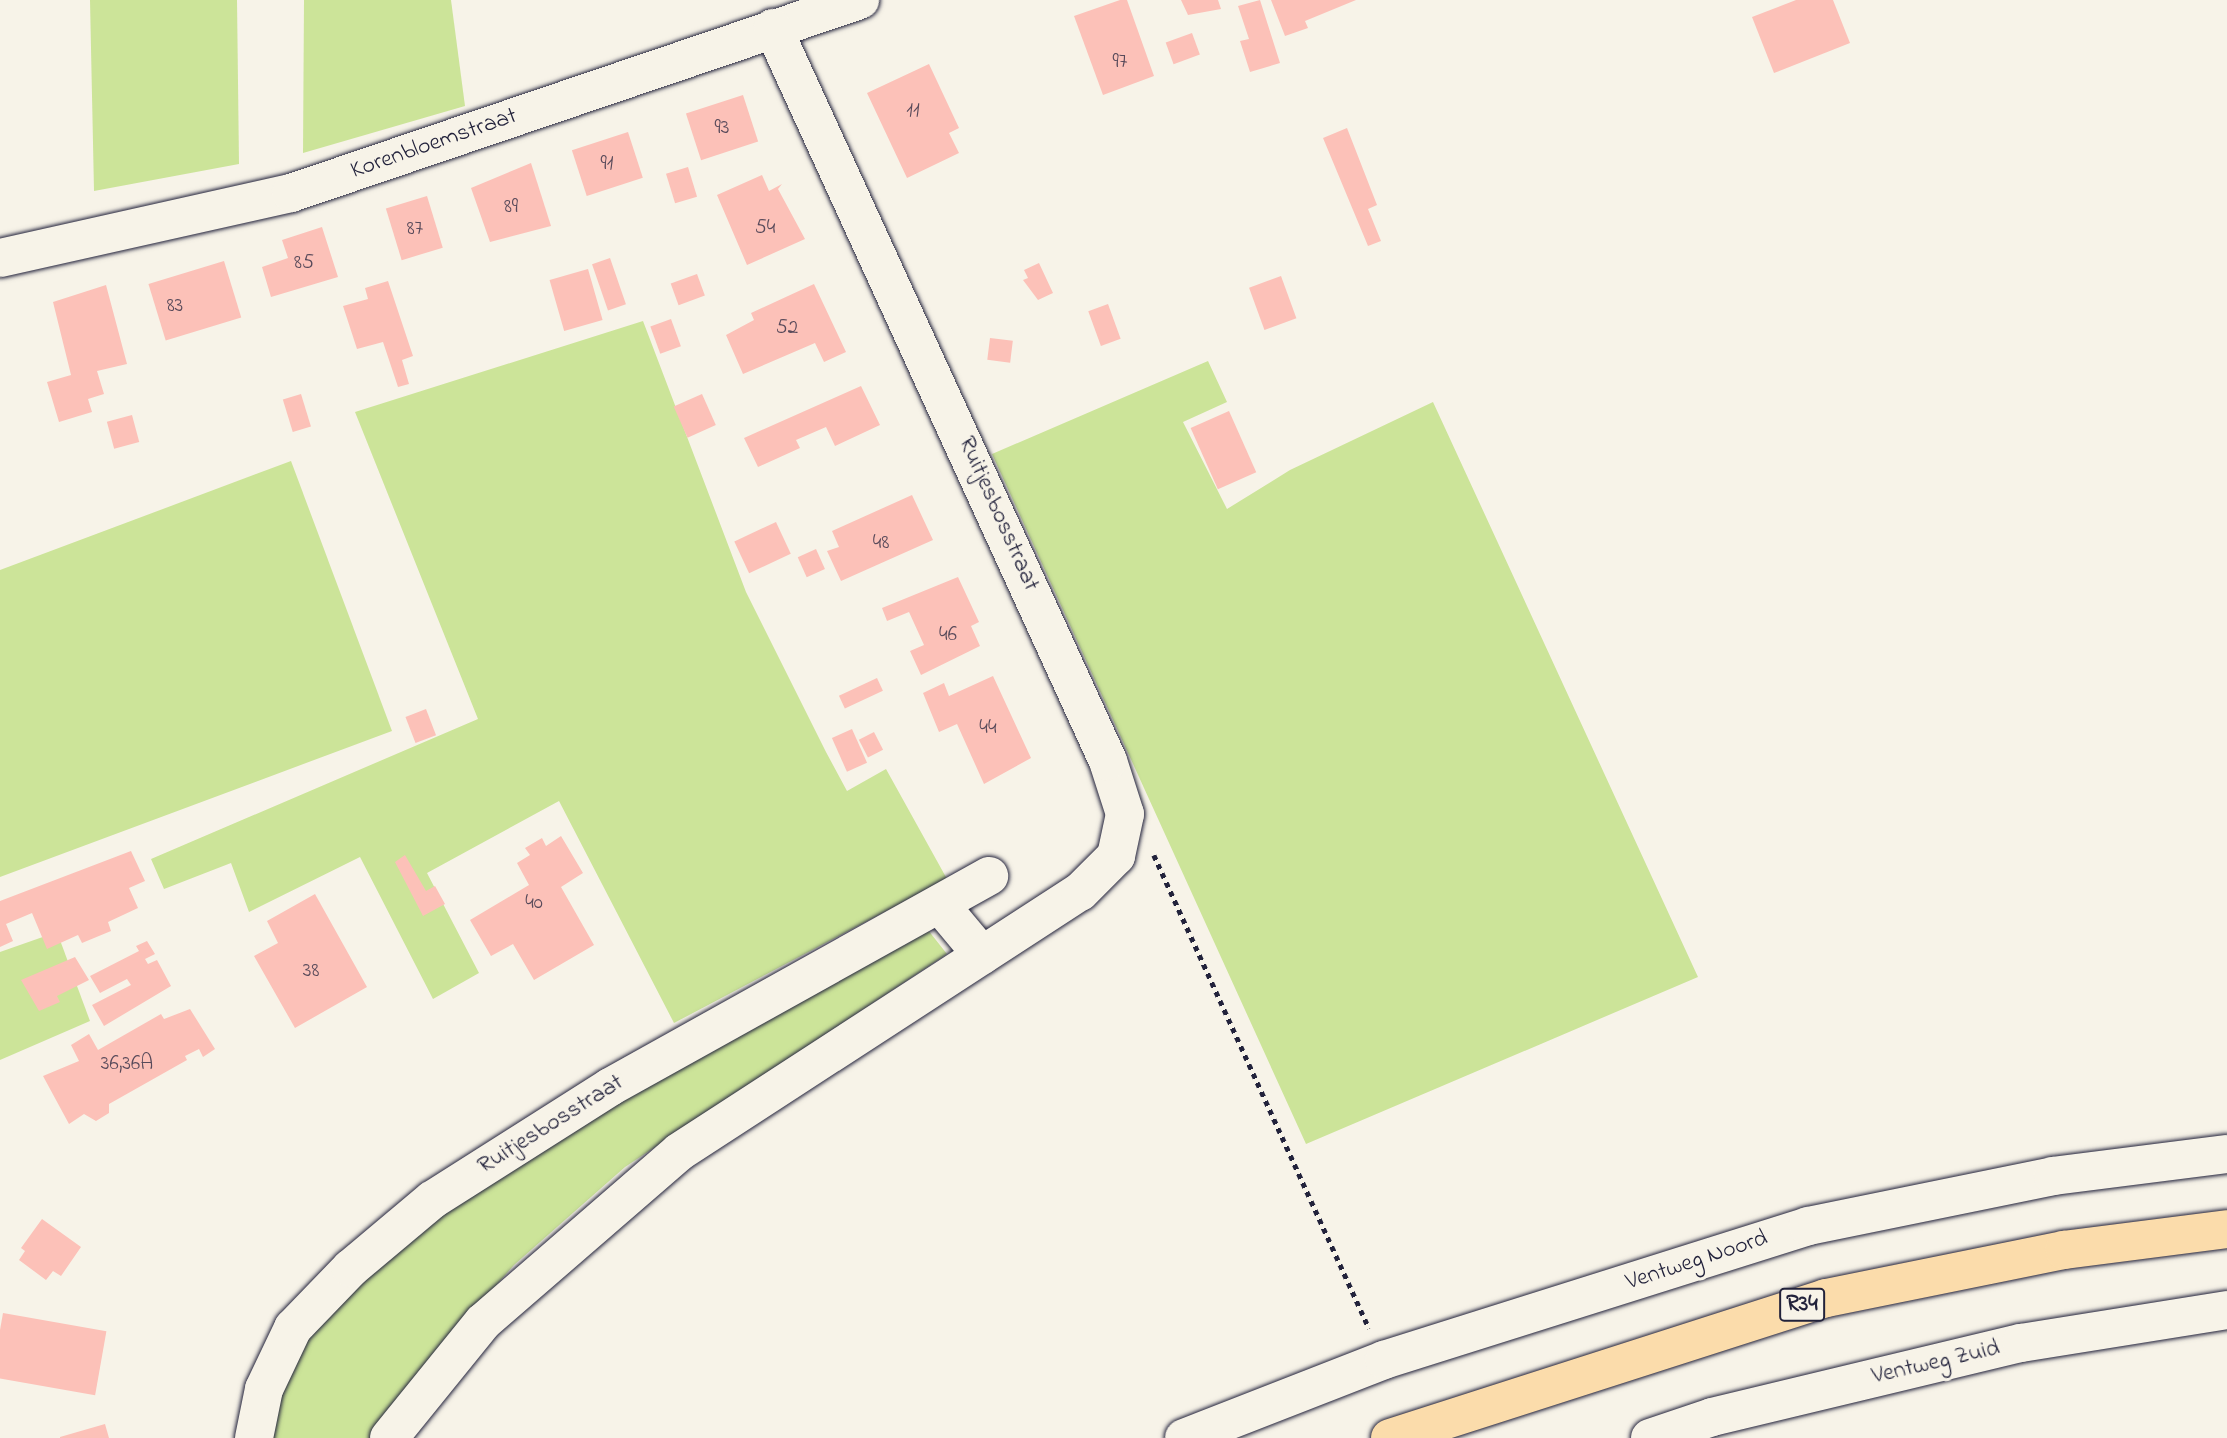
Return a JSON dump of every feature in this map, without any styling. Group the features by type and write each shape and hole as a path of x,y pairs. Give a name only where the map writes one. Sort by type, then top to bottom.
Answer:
{"highway":[{"name":"R34","path":"1390,1438 1826,1297 2064,1250 2227,1228"}],"street":[{"name":"Korenbloemstraat","path":"0,258 291,193 860,0"},
{"name":"Ruitjesbosstraat","path":"389,1438 483,1322 678,1152 1080,892 1116,856 1125,814 1108,761 773,28"},
{"name":"Ruitjesbosstraat","path":"254,1438 264,1389 293,1328 351,1268 432,1200 610,1087 862,944 941,906 989,876"},
{"path":"941,906 982,955"},
{"name":"Ventweg Noord","path":"1184,1438 1384,1360 1808,1226 2053,1176 2227,1154"},
{"name":"Ventweg Zuid","path":"1650,1438 1712,1417 2021,1343 2227,1310"}],"path":[{"path":"1159,862 1384,1360"}],"green space":[{"path":"90,0 237,0 239,164 94,191"},
{"path":"304,0 451,0 465,106 303,153"},
{"path":"643,321 746,592 847,791 886,769 947,879 674,1023 559,801 427,873 479,973 433,999 360,857 249,912 231,863 164,889 151,859 478,719 355,412"},
{"path":"1208,361 1227,402 1183,422 1227,509 1290,470 1433,402 1698,977 1306,1144 992,454"},
{"path":"291,461 392,731 0,877 0,570"},
{"path":"928,930 947,954 625,1167 514,1265 423,1369 372,1438 266,1438 282,1376 322,1311 425,1216 657,1075"},
{"path":"57,932 90,1021 0,1060 0,952"}],"building":[{"path":"1127,0 1154,76 1103,95 1074,16"},
{"path":"1181,0 1218,0 1221,9 1188,15"},
{"path":"1260,0 1280,63 1250,72 1240,41 1249,39 1238,6"},
{"path":"1271,0 1356,0 1305,21 1308,28 1285,36"},
{"path":"1796,0 1833,0 1850,43 1774,73 1752,17"},
{"path":"1192,33 1200,55 1174,64 1166,43"},
{"path":"929,64 959,128 949,133 959,153 907,178 867,93"},
{"path":"743,95 758,142 701,160 686,114"},
{"path":"1347,128 1377,205 1368,209 1381,241 1368,246 1323,138"},
{"path":"628,132 643,178 587,196 572,150"},
{"path":"531,163 551,226 490,242 471,188"},
{"path":"688,167 697,197 675,203 666,174"},
{"path":"762,175 769,191 782,184 778,189 805,239 747,265 717,195"},
{"path":"427,196 443,248 402,260 386,209"},
{"path":"322,227 338,277 271,297 262,267 288,258 282,240"},
{"path":"610,258 626,304 608,311 592,264"},
{"path":"224,261 241,317 166,341 148,284"},
{"path":"1039,263 1053,293 1038,300 1023,280 1028,278 1024,270"},
{"path":"588,269 603,320 564,331 550,280"},
{"path":"697,274 705,296 679,305 671,284"},
{"path":"1281,276 1296,318 1264,330 1249,288"},
{"path":"388,281 413,356 402,360 409,384 398,387 383,342 357,349 343,306 368,299 365,288"},
{"path":"814,284 846,352 824,362 815,343 743,374 726,335 754,320 751,313"},
{"path":"106,285 127,364 97,371 104,394 88,399 92,412 59,422 47,382 71,375 53,302"},
{"path":"1108,304 1121,339 1101,346 1088,311"},
{"path":"671,319 681,346 660,354 650,327"},
{"path":"990,338 1013,341 1010,363 987,360"},
{"path":"861,386 880,425 835,446 826,427 796,440 800,448 758,467 744,438"},
{"path":"301,394 311,427 293,432 283,400"},
{"path":"702,394 716,425 688,438 674,407"},
{"path":"1229,411 1256,472 1218,489 1191,428"},
{"path":"132,415 139,442 114,449 107,422"},
{"path":"912,495 933,540 841,581 827,551 839,547 832,531"},
{"path":"776,522 791,554 749,573 734,541"},
{"path":"816,549 825,569 807,577 798,557"},
{"path":"958,577 979,622 971,626 980,646 921,675 910,651 924,645 909,612 887,621 882,608"},
{"path":"993,676 1031,758 984,784 957,724 939,732 923,693 944,683 949,696"},
{"path":"877,678 883,691 845,708 839,696"},
{"path":"426,709 436,735 415,743 405,717"},
{"path":"852,729 867,763 847,772 832,738"},
{"path":"874,732 883,750 868,758 859,740"},
{"path":"561,836 583,873 561,887 594,945 534,980 513,944 491,956 470,920 529,885 517,863 530,855 525,848 542,838 546,846"},
{"path":"131,851 145,881 129,888 138,908 108,922 111,931 82,943 78,935 47,949 32,913 6,924 13,941 0,947 0,901"},
{"path":"405,855 426,891 435,886 445,904 423,916 395,862"},
{"path":"315,894 367,987 295,1028 254,956 278,943 267,921"},
{"path":"147,941 155,954 145,959 148,964 157,960 171,986 104,1026 92,1005 131,985 127,979 100,993 90,976 139,951 136,946"},
{"path":"75,957 89,980 57,996 60,1002 39,1011 21,980"},
{"path":"190,1009 215,1049 203,1057 199,1049 185,1056 187,1060 109,1104 109,1113 96,1121 84,1114 69,1124 43,1076 79,1061 71,1045 89,1034 98,1050 161,1014 164,1019"},
{"path":"42,1219 81,1247 61,1276 53,1271 46,1280 19,1260 25,1251 21,1248"},
{"path":"3,1313 106,1331 95,1395 0,1378 0,1330"},
{"path":"105,1424 109,1438 60,1438 60,1437"}]}
